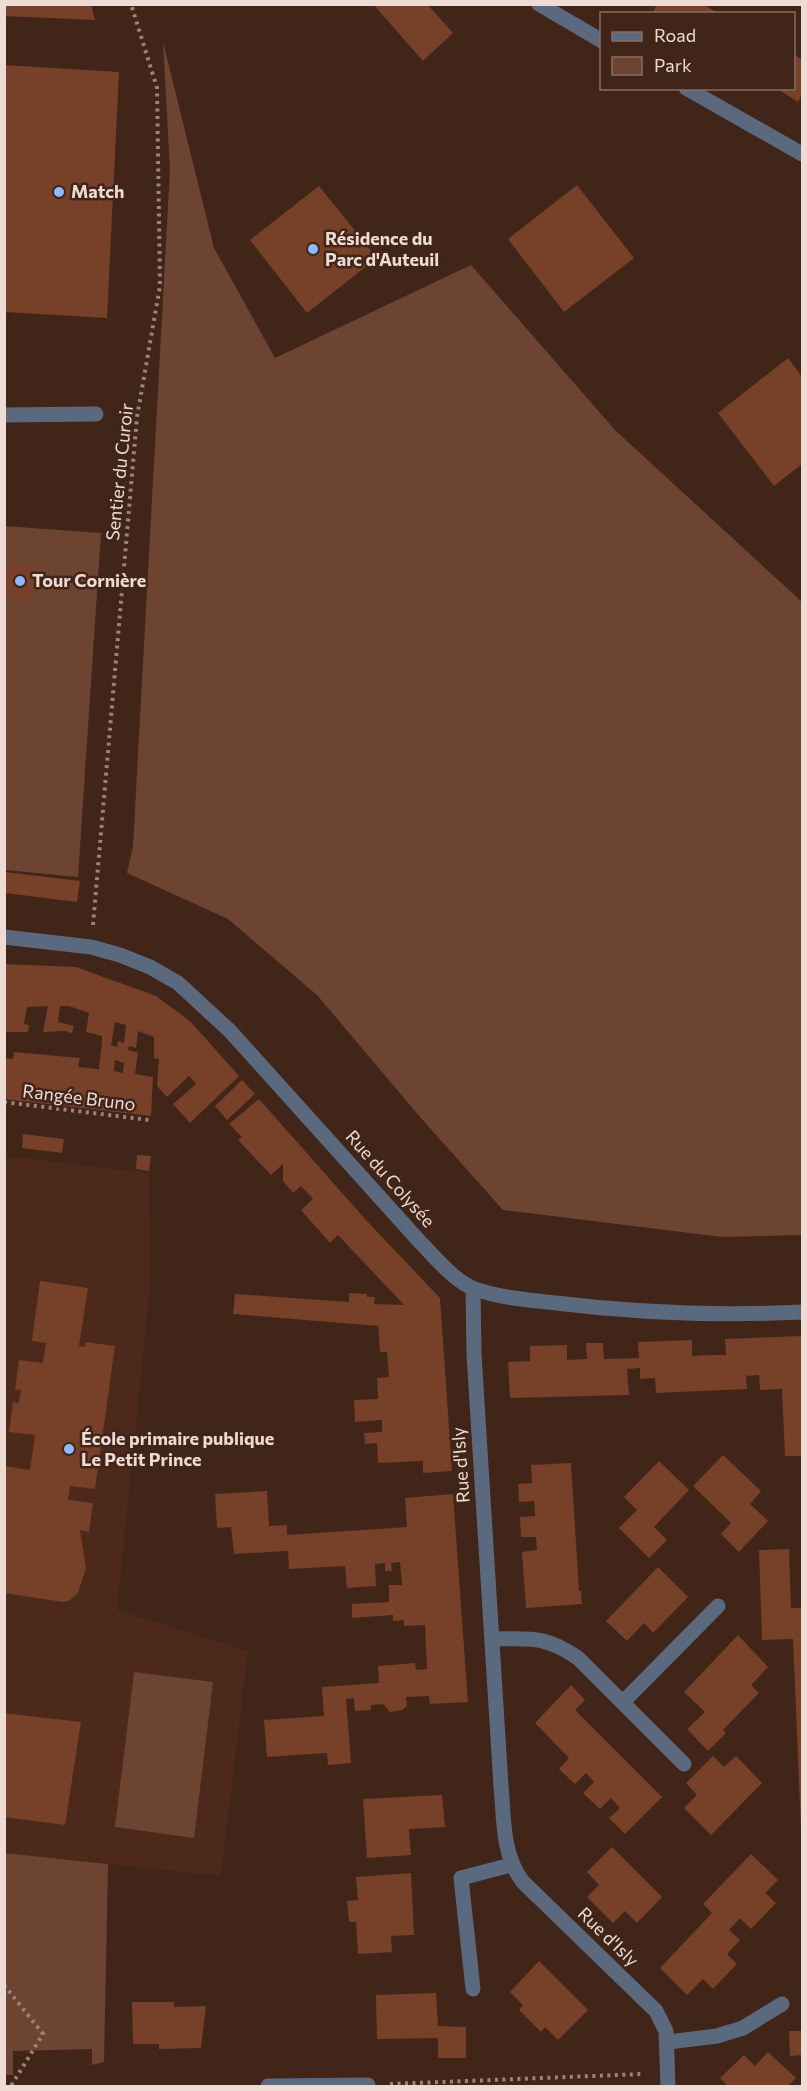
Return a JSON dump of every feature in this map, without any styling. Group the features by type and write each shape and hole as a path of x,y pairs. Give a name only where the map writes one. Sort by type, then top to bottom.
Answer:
{"street":[{"path":"539,4 600,40"},
{"path":"690,90 802,154"},
{"path":"4,415 96,414"},
{"name":"Rue du Colysée","path":"4,937 91,947 150,967 178,983 230,1030 420,1242 448,1271 473,1289 505,1296 621,1311 709,1315 802,1312"},
{"name":"Rue d'Isly","path":"473,1289 474,1354 501,1786 508,1855 524,1882 656,2010 666,2031 668,2080"},
{"path":"623,1702 718,1606"},
{"path":"492,1639 537,1639 552,1642 578,1659 684,1764"},
{"path":"473,1989 461,1878 512,1865"},
{"path":"668,2043 717,2036 743,2028 782,2004"},
{"path":"268,2086 368,2086"}],"path":[{"name":"Sentier du Curoir","path":"91,947 137,417 160,286 157,88 131,4"},
{"name":"Rangée Bruno","path":"4,1102 149,1120"},
{"path":"4,1985 43,2034 11,2086"},
{"path":"368,2086 668,2080"}],"shaded area":[{"name":"École primaire publique Le Petit Prince","path":"5,1156 149,1173 150,1288 117,1610 248,1651 221,1876 5,1853"}],"green space":[{"path":"163,42 214,248 275,358 471,265 615,430 802,602 802,1235 722,1237 503,1210 420,1117 317,995 228,919 127,873 133,846 170,170"},
{"path":"4,526 101,533 78,877 5,870"},
{"path":"134,1672 213,1682 194,1838 115,1827"},
{"path":"4,1853 108,1864 104,2062 92,2065 92,2049 13,2051 13,2075 5,2075"}],"building":[{"path":"4,4 91,4 95,20 4,16"},
{"path":"373,4 427,4 453,33 423,61"},
{"path":"657,4 703,4 716,12 653,12"},
{"path":"795,55 802,60 802,94 798,102 779,90 795,90"},
{"name":"Match","path":"4,65 119,72 107,318 4,312"},
{"path":"577,185 634,258 564,312 508,239"},
{"name":"Résidence du Parc d'Auteuil","path":"319,186 377,258 307,313 250,240"},
{"path":"788,358 802,377 802,464 774,486 718,413"},
{"name":"Tour Cornière","path":"17,562 32,568 37,586 30,597 16,602 4,598 4,568"},
{"path":"5,872 80,881 77,902 5,893"},
{"path":"4,964 76,967 156,996 190,1021 239,1076 190,1123 173,1104 196,1084 189,1076 167,1097 157,1086 159,1059 154,1058 154,1037 138,1031 136,1048 129,1046 128,1050 138,1053 135,1074 153,1077 151,1116 4,1099 4,1058 13,1059 14,1052 80,1058 78,1067 99,1069 102,1036 86,1032 89,1013 69,1006 60,1006 58,1022 74,1026 72,1033 43,1032 48,1006 27,1007 24,1024 29,1025 28,1032 4,1032","holes":["115,1022 126,1025 124,1043 118,1041 117,1047 111,1045","115,1060 124,1063 123,1073 114,1071"]},
{"path":"242,1080 255,1094 227,1120 215,1106"},
{"path":"259,1099 366,1220 440,1298 452,1471 423,1473 423,1461 378,1463 377,1443 365,1444 364,1433 382,1432 382,1420 355,1422 354,1400 378,1399 377,1378 389,1377 387,1352 380,1352 378,1326 233,1314 235,1294 349,1302 349,1293 367,1294 367,1297 375,1297 374,1304 404,1305 338,1235 330,1243 301,1210 313,1199 301,1186 293,1193 283,1181 283,1164 271,1175 238,1140 242,1137 229,1124"},
{"path":"23,1134 64,1139 62,1153 22,1148"},
{"path":"137,1155 151,1156 149,1171 136,1169"},
{"path":"40,1281 88,1288 79,1346 85,1347 85,1342 115,1346 95,1489 70,1486 68,1500 93,1503 89,1532 80,1530 86,1568 78,1593 69,1601 63,1602 4,1593 4,1466 30,1470 35,1435 9,1432 13,1402 19,1403 21,1390 15,1389 19,1360 43,1363 46,1343 32,1341"},
{"path":"802,1336 802,1456 785,1456 782,1389 760,1390 759,1375 746,1376 747,1389 656,1393 655,1378 640,1379 640,1368 627,1369 629,1395 510,1398 508,1362 530,1361 530,1346 567,1345 567,1360 587,1359 586,1343 603,1343 604,1359 639,1358 638,1342 692,1340 692,1356 726,1355 725,1339"},
{"path":"723,1455 761,1491 750,1504 768,1521 739,1552 721,1534 731,1523 693,1486"},
{"path":"659,1461 689,1490 654,1527 667,1540 649,1558 619,1528 637,1510 624,1497"},
{"path":"571,1463 579,1591 581,1591 582,1604 526,1608 522,1552 537,1550 536,1537 521,1537 520,1517 535,1516 534,1501 519,1502 518,1484 532,1483 531,1465"},
{"path":"267,1491 269,1526 287,1525 287,1535 407,1527 405,1498 453,1494 468,1702 430,1704 429,1696 406,1697 407,1706 402,1710 390,1712 383,1704 371,1705 371,1710 355,1711 354,1698 346,1699 351,1763 328,1765 327,1753 267,1757 264,1720 324,1716 322,1687 379,1683 378,1666 415,1663 416,1670 427,1669 425,1625 404,1626 404,1620 393,1621 393,1615 352,1618 352,1604 389,1602 389,1585 402,1585 400,1562 391,1563 392,1571 385,1571 385,1563 375,1564 376,1586 347,1588 345,1566 289,1569 288,1551 234,1554 231,1527 217,1528 215,1494"},
{"path":"789,1549 791,1608 802,1608 802,1830 793,1639 762,1640 759,1550"},
{"path":"658,1567 688,1597 653,1633 644,1623 627,1641 606,1621"},
{"path":"738,1635 768,1667 751,1685 759,1693 723,1730 726,1733 708,1751 687,1729 705,1712 684,1692"},
{"path":"571,1685 585,1700 575,1710 662,1797 625,1834 609,1818 620,1808 611,1798 600,1809 583,1793 594,1782 586,1773 575,1784 559,1769 569,1758 535,1723"},
{"path":"4,1713 81,1722 65,1825 4,1817"},
{"path":"713,1756 724,1767 736,1756 762,1783 711,1835 684,1808 697,1795 686,1783"},
{"path":"442,1795 445,1827 409,1829 411,1855 367,1858 363,1799"},
{"path":"612,1847 662,1897 637,1923 625,1911 613,1923 587,1897 599,1885 587,1872"},
{"path":"751,1854 778,1880 765,1893 776,1903 751,1929 740,1918 729,1930 740,1940 727,1954 737,1964 713,1989 703,1979 687,1995 660,1968 712,1913 703,1904"},
{"path":"411,1873 414,1935 391,1936 392,1952 358,1954 356,1922 349,1922 347,1901 358,1900 356,1877"},
{"path":"539,1961 588,2010 558,2040 545,2027 541,2032 519,2010 523,2005 510,1992"},
{"path":"436,1993 438,2026 466,2027 466,2058 438,2058 438,2038 377,2039 376,1995"},
{"path":"132,2002 174,2002 174,2007 206,2006 201,2048 159,2049 159,2044 133,2044"},
{"path":"789,2031 802,2031 802,2055 790,2056"},
{"path":"768,2052 796,2078 788,2086 728,2086 720,2078 744,2055 755,2066"}],"place":[{"name":"Match","path":"59,192"},
{"name":"Résidence du Parc d'Auteuil","path":"313,249"},
{"name":"Tour Cornière","path":"20,581"},
{"name":"École primaire publique Le Petit Prince","path":"69,1449"}]}
